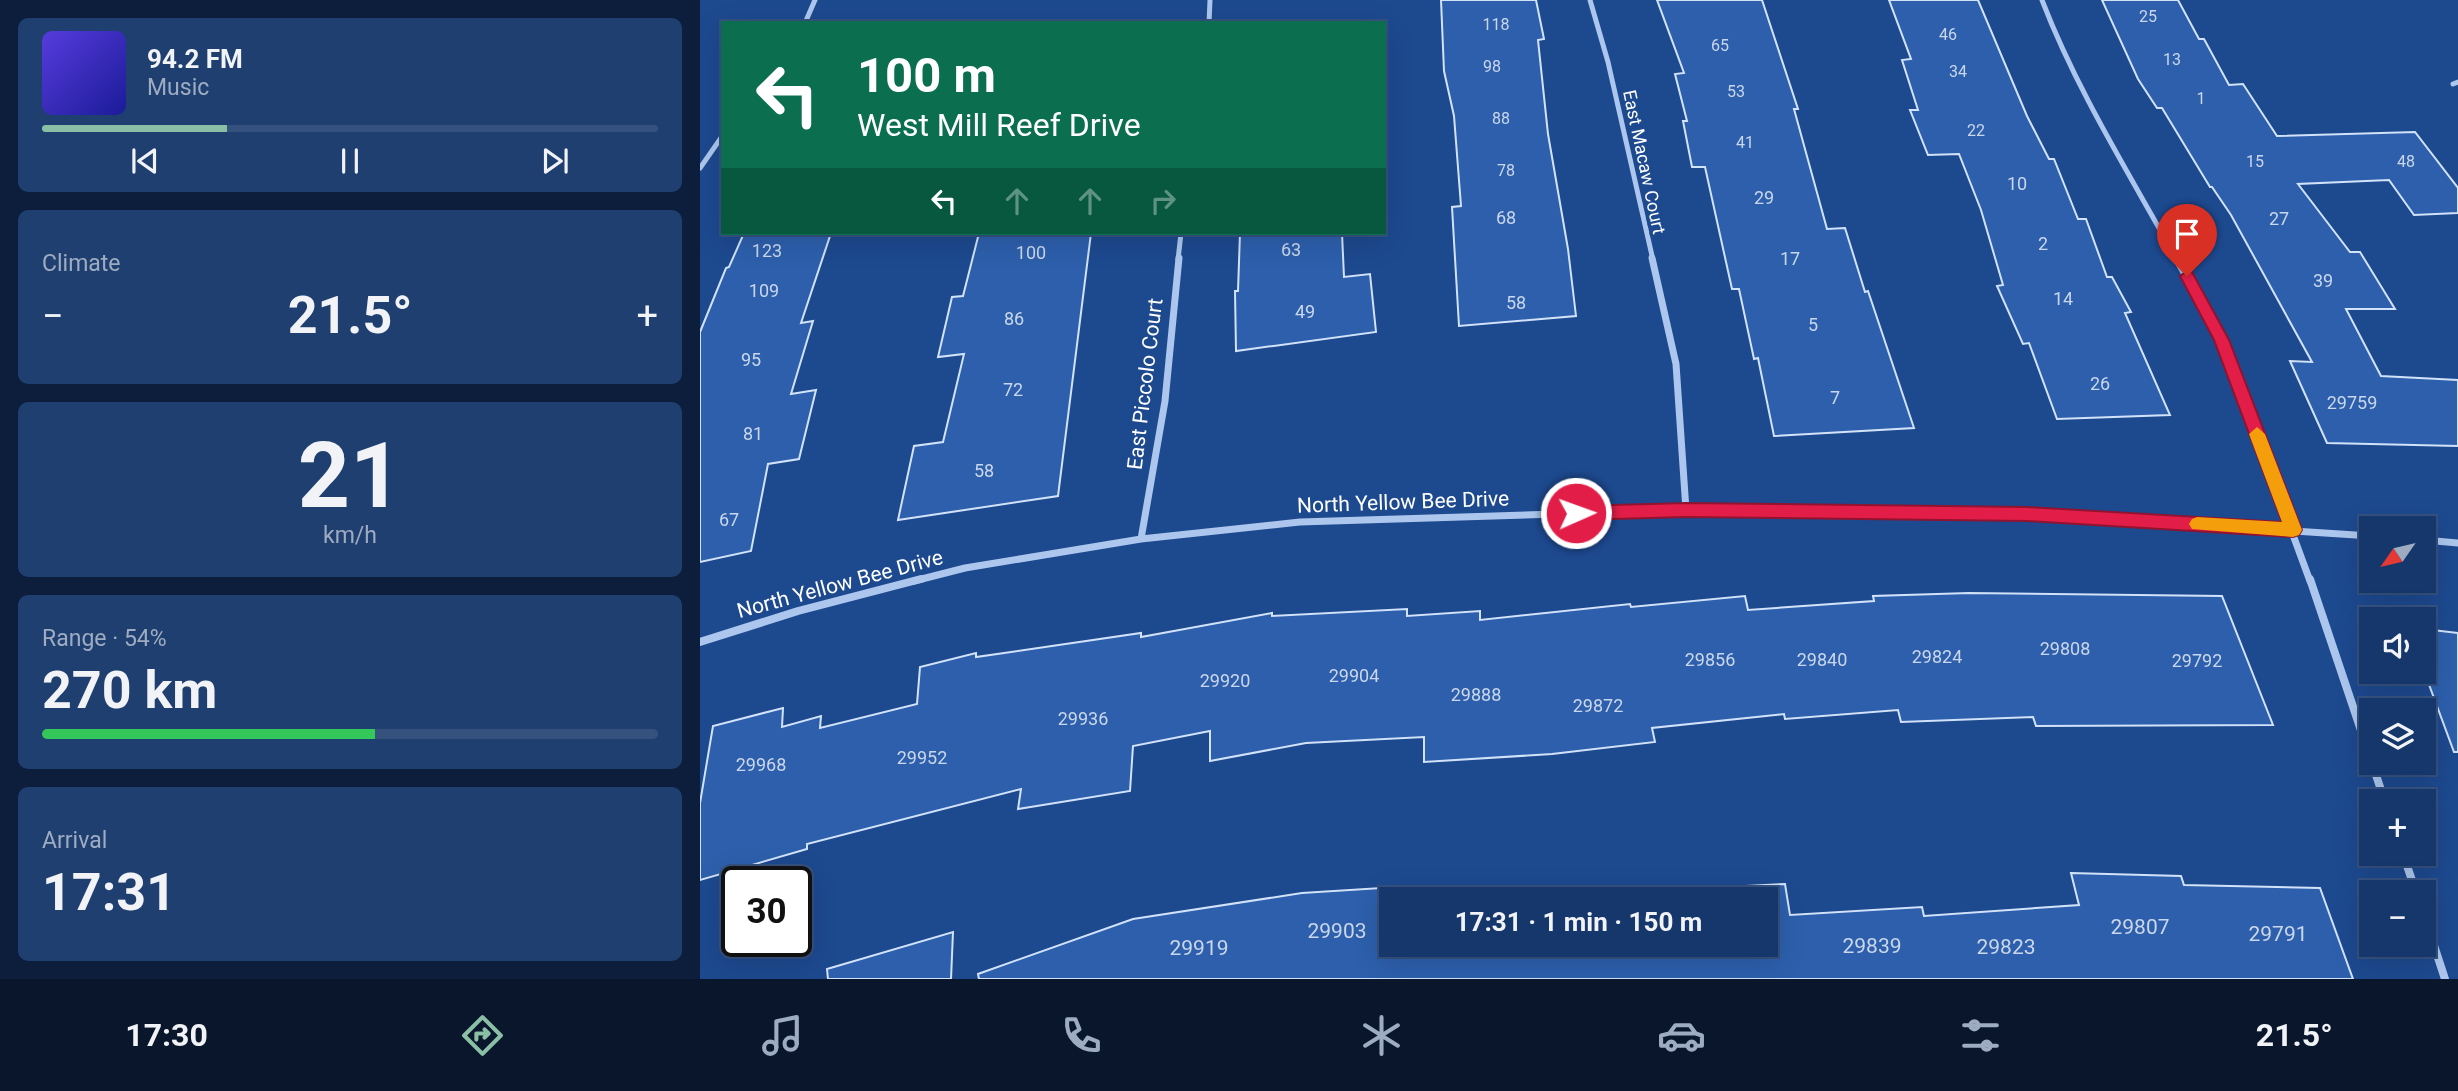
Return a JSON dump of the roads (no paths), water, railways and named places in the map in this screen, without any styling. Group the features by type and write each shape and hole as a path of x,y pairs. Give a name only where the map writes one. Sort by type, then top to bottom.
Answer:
{"street":[{"path":"806,21 815,0"},
{"path":"1209,21 1210,0"},
{"name":"East Macaw Court","path":"1590,0 1608,62 1676,364 1686,510"},
{"path":"2042,0 2055,34 2095,112 2153,212 2221,340 2293,530 2359,723"},
{"path":"700,168 721,138"},
{"name":"East Piccolo Court","path":"1141,539 1165,401 1181,235"},
{"name":"North Yellow Bee Drive","path":"700,642 798,611 965,568 1141,539 1300,522 1686,510 2027,514 2359,535"},
{"path":"2436,541 2458,543"},
{"path":"2436,952 2445,979"}]}
